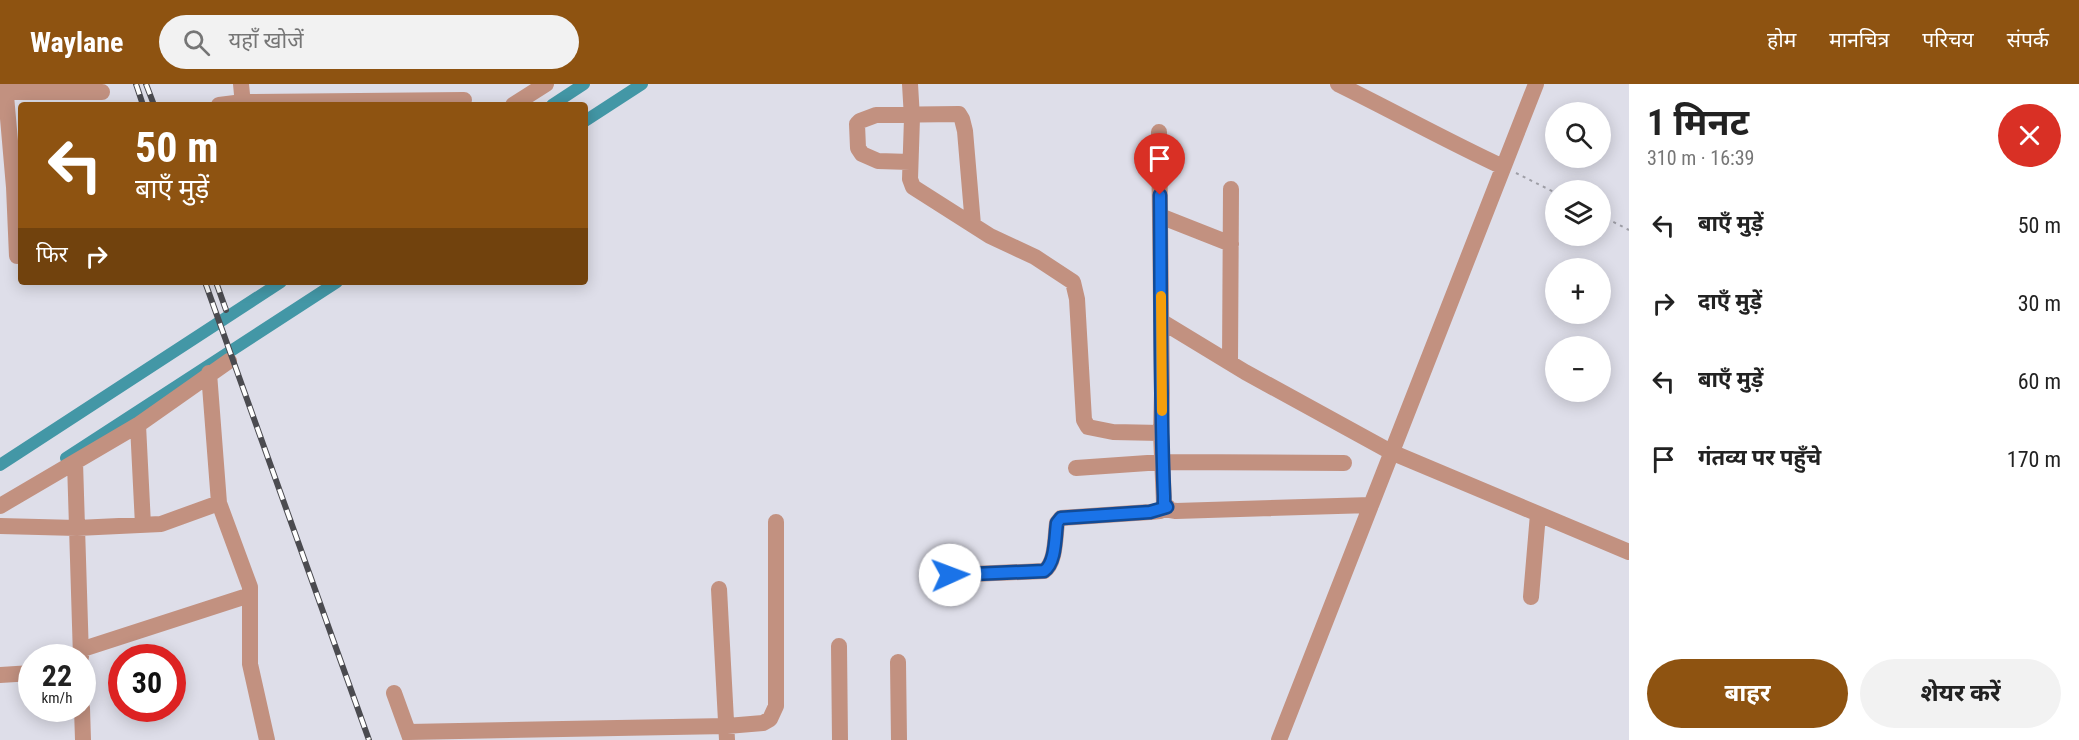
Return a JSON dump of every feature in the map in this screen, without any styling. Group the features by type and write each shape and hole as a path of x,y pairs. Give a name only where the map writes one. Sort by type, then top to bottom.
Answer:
{"street":[{"path":"241,84 243,102"},
{"path":"518,102 546,84"},
{"path":"910,84 910,179 913,187 990,236 1035,257 1073,282 1077,299 1084,420 1088,427 1113,432 1161,433"},
{"path":"1338,84 1455,145 1503,167"},
{"path":"1279,740 1536,84"},
{"path":"17,256 5,88 102,92"},
{"path":"275,102 464,96"},
{"path":"910,162 878,161 862,154 858,148 857,124 866,117 876,115 959,114 965,131 973,225"},
{"path":"1159,132 1161,433 1164,503 1170,510 1176,511 1371,506"},
{"path":"1230,363 1231,189"},
{"path":"1160,216 1231,244"},
{"path":"1161,321 1230,363 1391,452 1629,552"},
{"path":"0,506 138,425 229,361"},
{"path":"209,373 219,503 250,587 250,664 267,740"},
{"path":"138,425 143,525"},
{"path":"75,462 81,644"},
{"path":"1076,468 1162,462 1344,463"},
{"path":"0,526 77,528 161,524 219,503"},
{"path":"950,575 1044,571 1052,559 1057,523 1061,518 1150,512 1167,507"},
{"path":"1531,597 1538,514"},
{"path":"394,693 409,736 727,733 763,723 771,719 776,706 776,522"},
{"path":"719,589 727,733"},
{"path":"96,649 250,595"},
{"path":"839,645 840,740"},
{"path":"898,662 899,740"},
{"path":"0,675 18,674"},
{"path":"82,722 83,740"}],"path":[{"path":"1503,167 1545,188"},
{"path":"1611,221 1629,230"}],"waterway":[{"path":"557,102 584,84"},
{"path":"588,119 642,84"},
{"path":"0,465 276,285"},
{"path":"66,458 332,285"}],"railway":[{"path":"136,84 142,102"},
{"path":"146,84 153,102"},
{"path":"206,285 369,740"},
{"path":"217,285 226,310"}],"slow traffic":[{"path":"1161,296 1162,411"}],"route":[{"path":"950,575 1044,571 1052,559 1057,523 1061,518 1160,511 1167,507 1164,503 1161,433 1160,195"}]}
